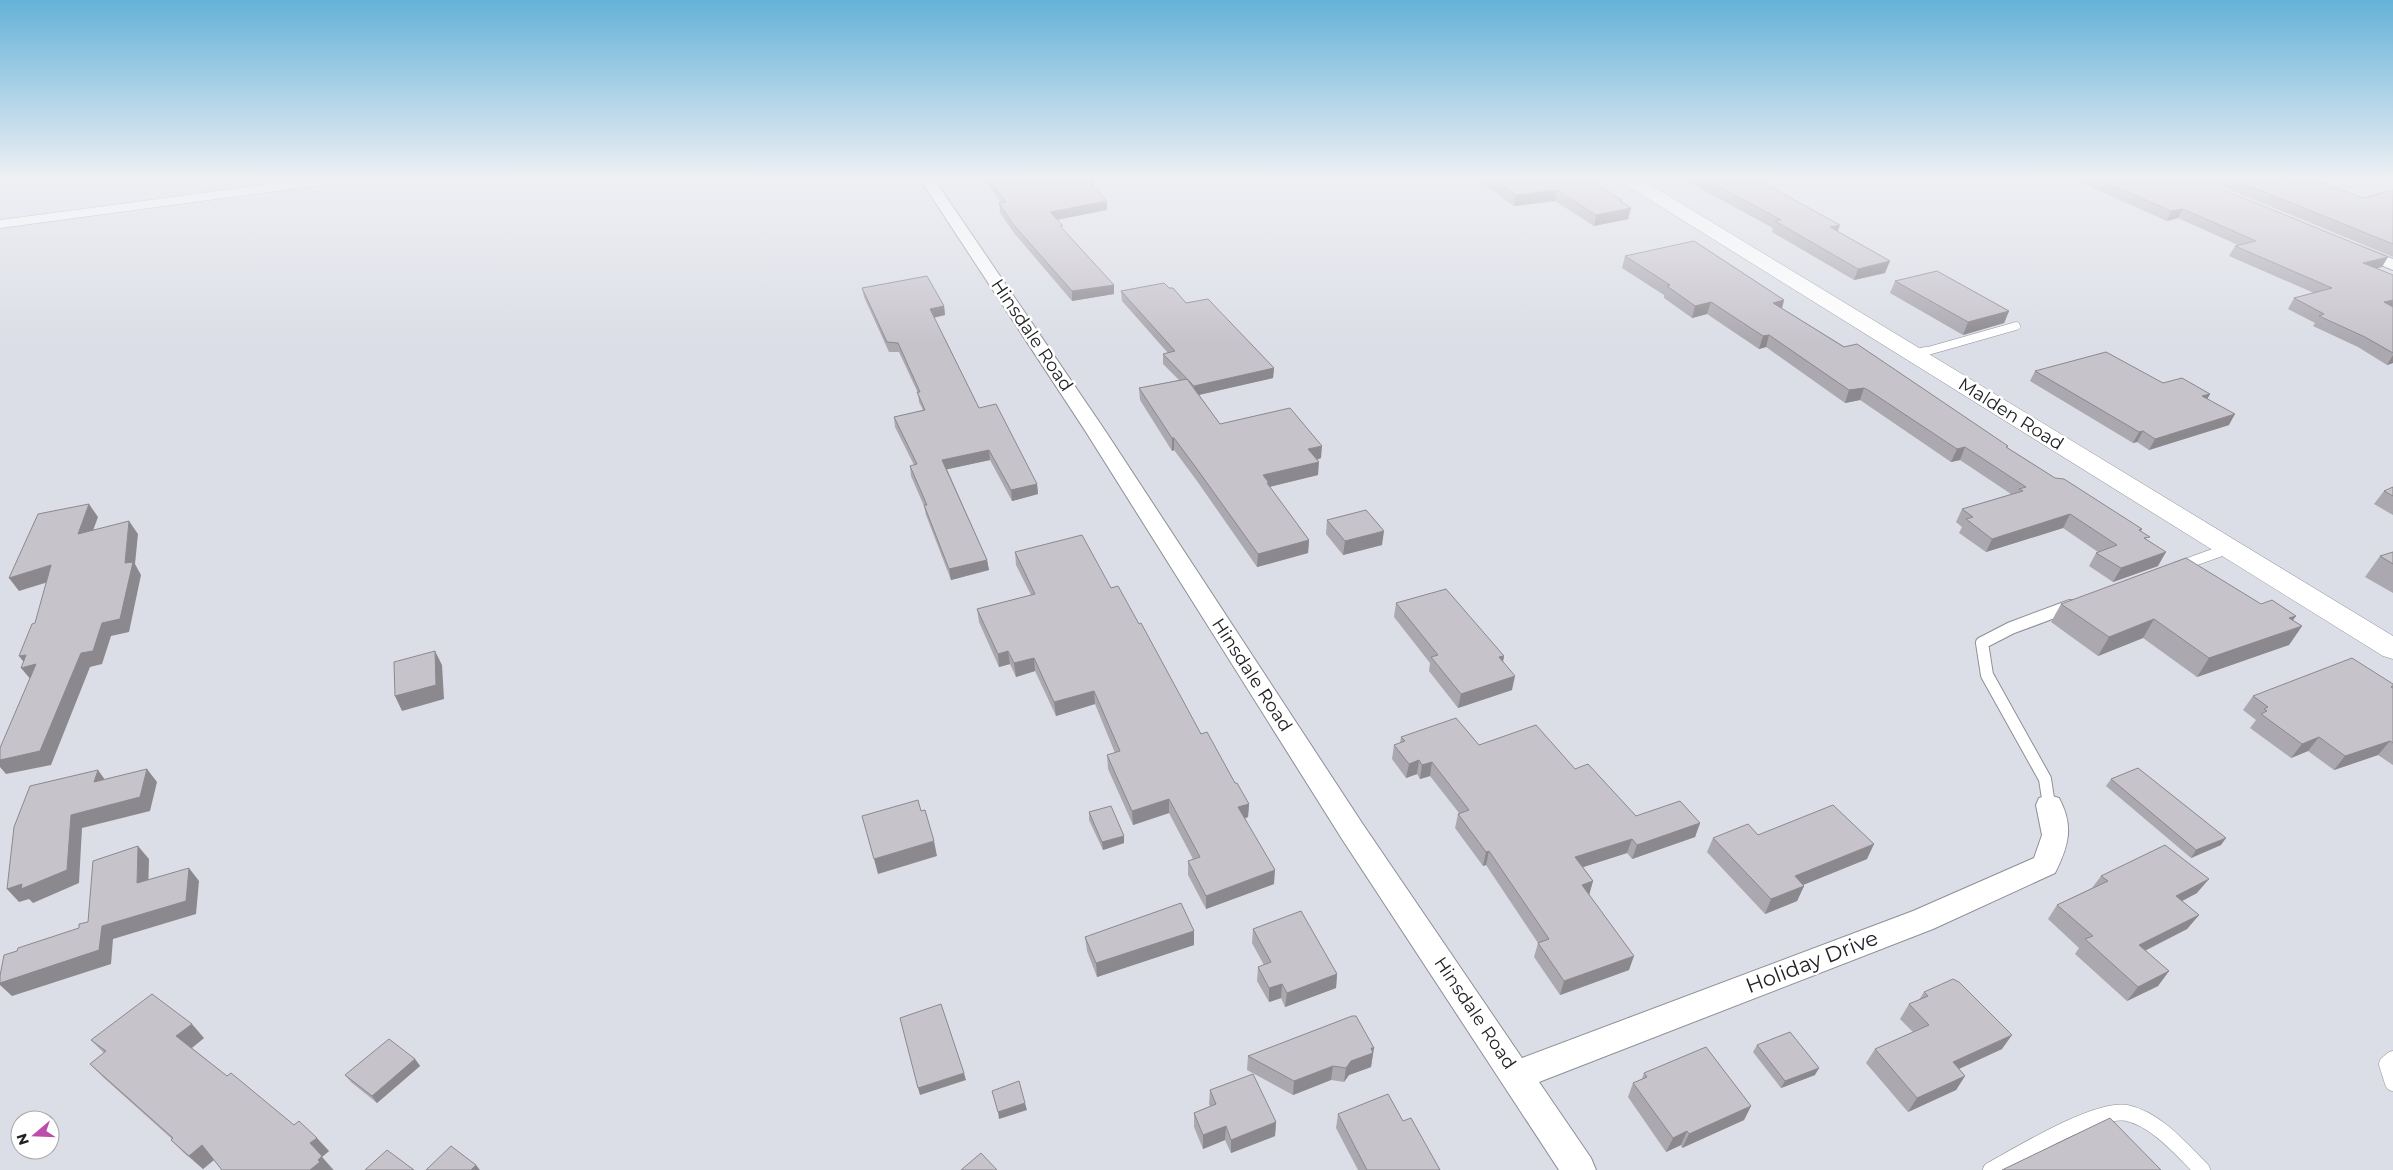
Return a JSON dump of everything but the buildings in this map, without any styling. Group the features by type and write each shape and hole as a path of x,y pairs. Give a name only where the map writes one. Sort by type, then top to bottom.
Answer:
{"street":[{"name":"Hinsdale Road","path":"963,234 1096,432 1352,831 1579,1170"},
{"name":"Malden Road","path":"1718,234 2393,649"},
{"path":"2339,242 2393,265"},
{"name":"Holiday Drive","path":"1517,1075 1923,920 2044,865 2056,835 2049,805"}],"lane":[{"path":"1915,355 2016,326"},
{"path":"2164,572 2230,548"},
{"path":"2049,805 2045,778 1987,675 1982,643 2011,628 2081,602"},
{"path":"2393,1059 2387,1064 2393,1083"},
{"path":"1991,1170 2097,1116 2125,1112 2162,1131 2202,1170"}]}
